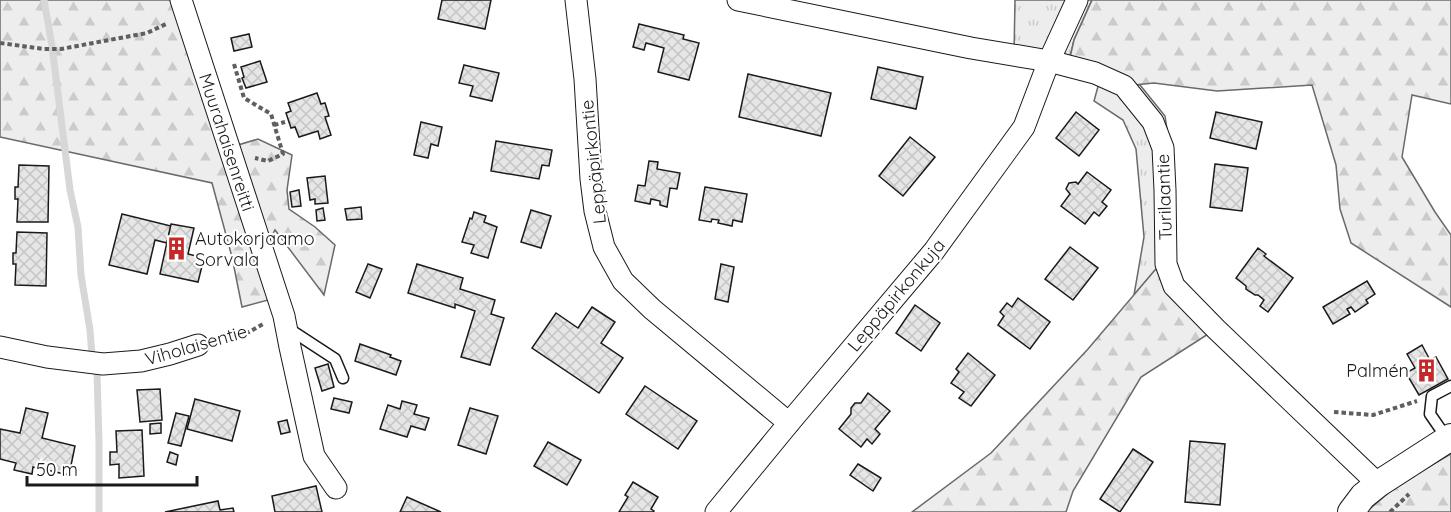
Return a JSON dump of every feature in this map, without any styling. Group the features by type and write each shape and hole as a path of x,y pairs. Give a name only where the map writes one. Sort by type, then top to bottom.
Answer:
{"street":[{"name":"Leppäpirkontie","path":"576,0 585,79 594,200 604,247 623,281 652,309 789,423"},
{"name":"Turilaantie","path":"738,0 1049,62 1095,73 1124,86 1153,122 1162,148 1166,264 1174,286 1378,484"},
{"name":"Leppäpirkonkuja","path":"716,512 934,251 1024,127 1049,62 1077,0"},
{"name":"Muurahaisenreitti","path":"184,7 285,322 314,456 336,488"},
{"name":"Viholaisentie","path":"0,346 47,357 103,364 141,361 198,345"},
{"path":"1351,512 1363,496 1378,484 1450,439"}],"lane":[{"path":"285,322 335,359 343,378"},
{"path":"1450,439 1430,414 1432,396 1451,386"}],"path":[{"path":"0,43 61,49 147,33 184,7"},
{"path":"234,64 244,98 272,114 283,154 268,161 249,157"},
{"path":"274,125 285,122"},
{"name":"Viholaisentie","path":"198,345 222,335 249,332 263,324 285,322"},
{"path":"1301,410 1373,415 1432,396"}],"green space":[{"path":"0,0 171,0 221,150 258,139 292,155 287,190 289,209 315,227 335,245 324,295 275,230 261,257 272,299 242,307 232,257 212,183 0,137"},
{"path":"1015,0 1092,0 1074,40 1068,66 1014,55"},
{"path":"1092,0 1451,0 1451,104 1412,95 1402,157 1451,235 1451,307 1351,243 1340,209 1336,165 1312,85 1217,91 1154,83 1124,86 1068,66 1074,40"},
{"path":"1102,72 1140,85 1165,116 1174,175 1166,264 1155,270 1134,295 1144,237 1136,149 1123,120 1094,101"},
{"path":"1166,264 1216,329 1141,377 1073,491 1066,512 912,512 991,453 1088,349 1155,270"},
{"path":"1451,454 1451,512 1366,512 1399,484"}],"building":[{"path":"442,0 491,0 485,29 438,19"},
{"path":"639,24 684,35 683,39 699,43 689,80 658,72 664,48 646,43 644,50 633,47"},
{"path":"249,34 252,47 234,51 231,38"},
{"path":"260,61 267,82 246,88 241,67"},
{"path":"464,65 499,73 492,101 470,96 473,86 459,83"},
{"path":"878,67 923,77 916,109 871,99"},
{"path":"748,74 831,93 821,136 739,117"},
{"path":"317,93 321,104 325,103 329,116 325,117 331,135 320,139 318,131 299,137 295,127 291,128 286,113 291,111 288,103"},
{"path":"1076,112 1099,130 1079,156 1056,138"},
{"path":"1216,112 1262,122 1256,149 1210,138"},
{"path":"421,122 442,127 438,146 431,144 428,158 414,155"},
{"path":"910,137 935,157 903,196 879,176"},
{"path":"496,141 552,150 549,166 542,165 539,179 491,171"},
{"path":"649,161 658,162 657,169 680,173 677,189 670,188 667,207 660,205 660,201 651,199 650,204 635,201 638,185 645,186"},
{"path":"1215,164 1248,168 1242,211 1210,207"},
{"path":"19,165 49,166 48,222 17,222 18,199 15,199 15,187 18,187"},
{"path":"1087,172 1111,190 1102,202 1107,206 1099,216 1094,212 1085,224 1061,206 1070,194 1066,189 1069,183 1078,184"},
{"path":"325,176 328,203 315,204 315,199 310,200 307,178"},
{"path":"705,187 747,194 742,222 733,220 732,226 718,223 719,220 712,219 711,222 699,220"},
{"path":"299,190 301,206 292,207 290,192"},
{"path":"361,207 362,219 347,220 345,209"},
{"path":"323,208 325,220 317,221 316,210"},
{"path":"531,210 551,216 541,248 521,242"},
{"path":"474,212 486,216 484,222 497,227 488,258 471,253 474,245 462,242"},
{"path":"122,214 171,226 167,243 155,240 147,274 109,265"},
{"name":"Autokorjaamo Sorvala","path":"171,224 194,228 188,254 204,258 198,282 160,274"},
{"path":"17,232 47,233 46,286 15,285 16,264 13,264 13,253 16,253"},
{"path":"1070,247 1098,268 1073,300 1045,279"},
{"path":"1258,248 1266,254 1264,256 1293,278 1268,312 1260,306 1264,300 1246,289 1246,286 1236,278"},
{"path":"368,264 382,269 370,298 356,292"},
{"path":"417,264 463,278 460,289 495,300 491,314 504,318 490,365 461,357 475,311 455,304 455,308 408,293"},
{"path":"721,264 734,267 728,302 715,299"},
{"path":"1367,281 1375,294 1366,300 1368,303 1355,312 1351,307 1347,309 1350,314 1333,324 1323,307"},
{"path":"1018,298 1050,322 1030,349 998,325 1004,316 1000,312 1007,303 1012,307"},
{"path":"915,305 940,323 921,351 896,333"},
{"path":"592,307 615,322 601,343 623,358 599,393 532,348 556,313 578,328"},
{"path":"360,344 401,361 396,375 355,361"},
{"name":"Palmén","path":"1422,345 1430,360 1436,357 1448,379 1419,395 1406,373 1415,368 1407,354"},
{"path":"968,353 995,375 971,406 959,398 964,392 951,383 959,372 956,369"},
{"path":"328,364 334,387 322,391 315,368"},
{"path":"645,386 697,421 678,449 626,414"},
{"path":"160,389 162,420 140,422 137,390"},
{"path":"868,393 890,411 875,429 880,434 872,444 867,439 861,447 839,429 851,414 851,408 855,403 861,403"},
{"path":"334,398 352,402 349,413 331,409"},
{"path":"195,399 240,411 232,441 187,429"},
{"path":"402,401 417,405 414,414 429,418 425,430 411,426 407,437 380,429 388,405 400,409"},
{"path":"26,408 48,413 42,438 75,446 69,475 33,467 32,474 14,470 16,463 0,459 0,429 20,433"},
{"path":"470,408 498,416 486,454 458,445"},
{"path":"176,413 189,416 181,446 168,443"},
{"path":"287,420 290,432 281,434 278,422"},
{"path":"161,423 161,433 150,434 150,424"},
{"path":"142,430 144,476 119,478 119,464 110,465 110,452 117,452 116,431"},
{"path":"1190,441 1225,444 1220,505 1185,502"},
{"path":"548,442 581,460 567,485 534,466"},
{"path":"1133,449 1153,462 1120,512 1100,499"},
{"path":"170,452 178,455 176,465 167,462"},
{"path":"858,464 881,478 873,491 850,475"},
{"path":"633,482 658,497 651,509 653,512 619,512 628,497 625,495"},
{"path":"316,486 322,512 275,512 272,496"},
{"path":"407,497 441,512 400,512"},
{"path":"218,501 220,510 233,508 234,512 165,512"}],"waterway":[{"path":"44,0 70,190 78,227 81,275 92,356"},
{"path":"97,373 99,512"}],"place":[{"name":"Autokorjaamo Sorvala","path":"177,248"},
{"name":"Palmén","path":"1427,370"}]}
